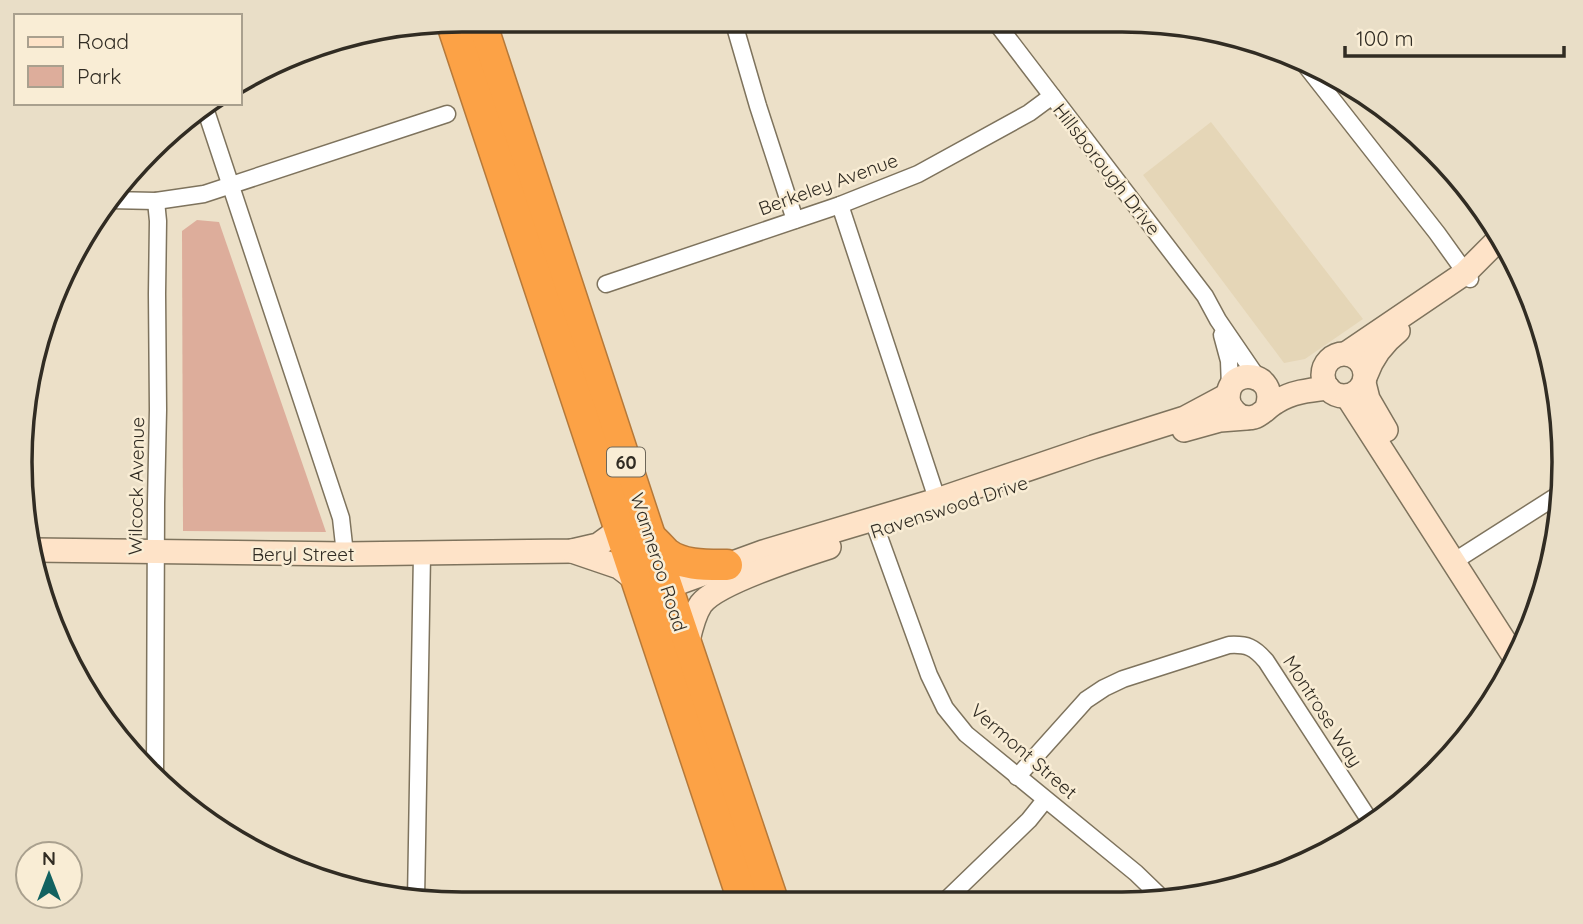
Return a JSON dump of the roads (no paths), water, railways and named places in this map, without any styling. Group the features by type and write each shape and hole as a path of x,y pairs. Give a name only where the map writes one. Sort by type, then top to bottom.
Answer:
{"highway":[{"name":"Wanneroo Road","path":"455,32 740,892"},
{"name":"Wanneroo Road","path":"484,32 770,892"},
{"path":"650,536 668,555 681,560 727,565"}],"street":[{"path":"736,32 795,220"},
{"name":"Hillsborough Drive","path":"1003,32 1205,296 1218,320 1260,379"},
{"path":"1316,79 1437,233 1468,277"},
{"name":"Berkeley Avenue","path":"606,284 840,205 918,174 1029,113 1052,96"},
{"path":"120,200 156,201 204,194 447,114"},
{"path":"207,115 341,518 345,554"},
{"name":"Wilcock Avenue","path":"155,763 158,410 156,201"},
{"path":"840,205 939,505"},
{"path":"1493,246 1468,277 1337,357 1295,379 1241,377 1229,391 1228,403 1238,415 1254,417 1293,394 1351,386 1392,336 1498,255"},
{"name":"Hillsborough Drive","path":"1218,320 1229,361 1229,391"},
{"path":"1351,386 1364,368 1353,355 1337,357 1323,373 1323,378 1351,386 1458,558 1509,648"},
{"path":"1260,379 1270,393 1267,407"},
{"name":"Ravenswood Drive","path":"939,505 1080,451 1185,418 1229,391"},
{"name":"Ravenswood Drive","path":"687,645 693,622 711,595 726,586 875,525 1201,424 1246,418"},
{"path":"1458,558 1550,500"},
{"name":"Ravenswood Drive","path":"667,587 807,538 875,525"},
{"name":"Vermont Street","path":"875,525 929,674 945,708 967,734 1155,891"},
{"name":"Beryl Street","path":"41,550 345,554 572,551 597,545 620,529"},
{"name":"Beryl Street","path":"572,551 619,567 636,580"},
{"path":"416,890 422,554"},
{"path":"1458,558 1515,635"},
{"path":"667,587 662,615 675,695"},
{"name":"Montrose Way","path":"1017,777 1086,700 1104,688 1123,679 1229,645 1244,645 1258,652 1266,662 1366,816"},
{"path":"954,892 1029,820 1045,800"}]}
